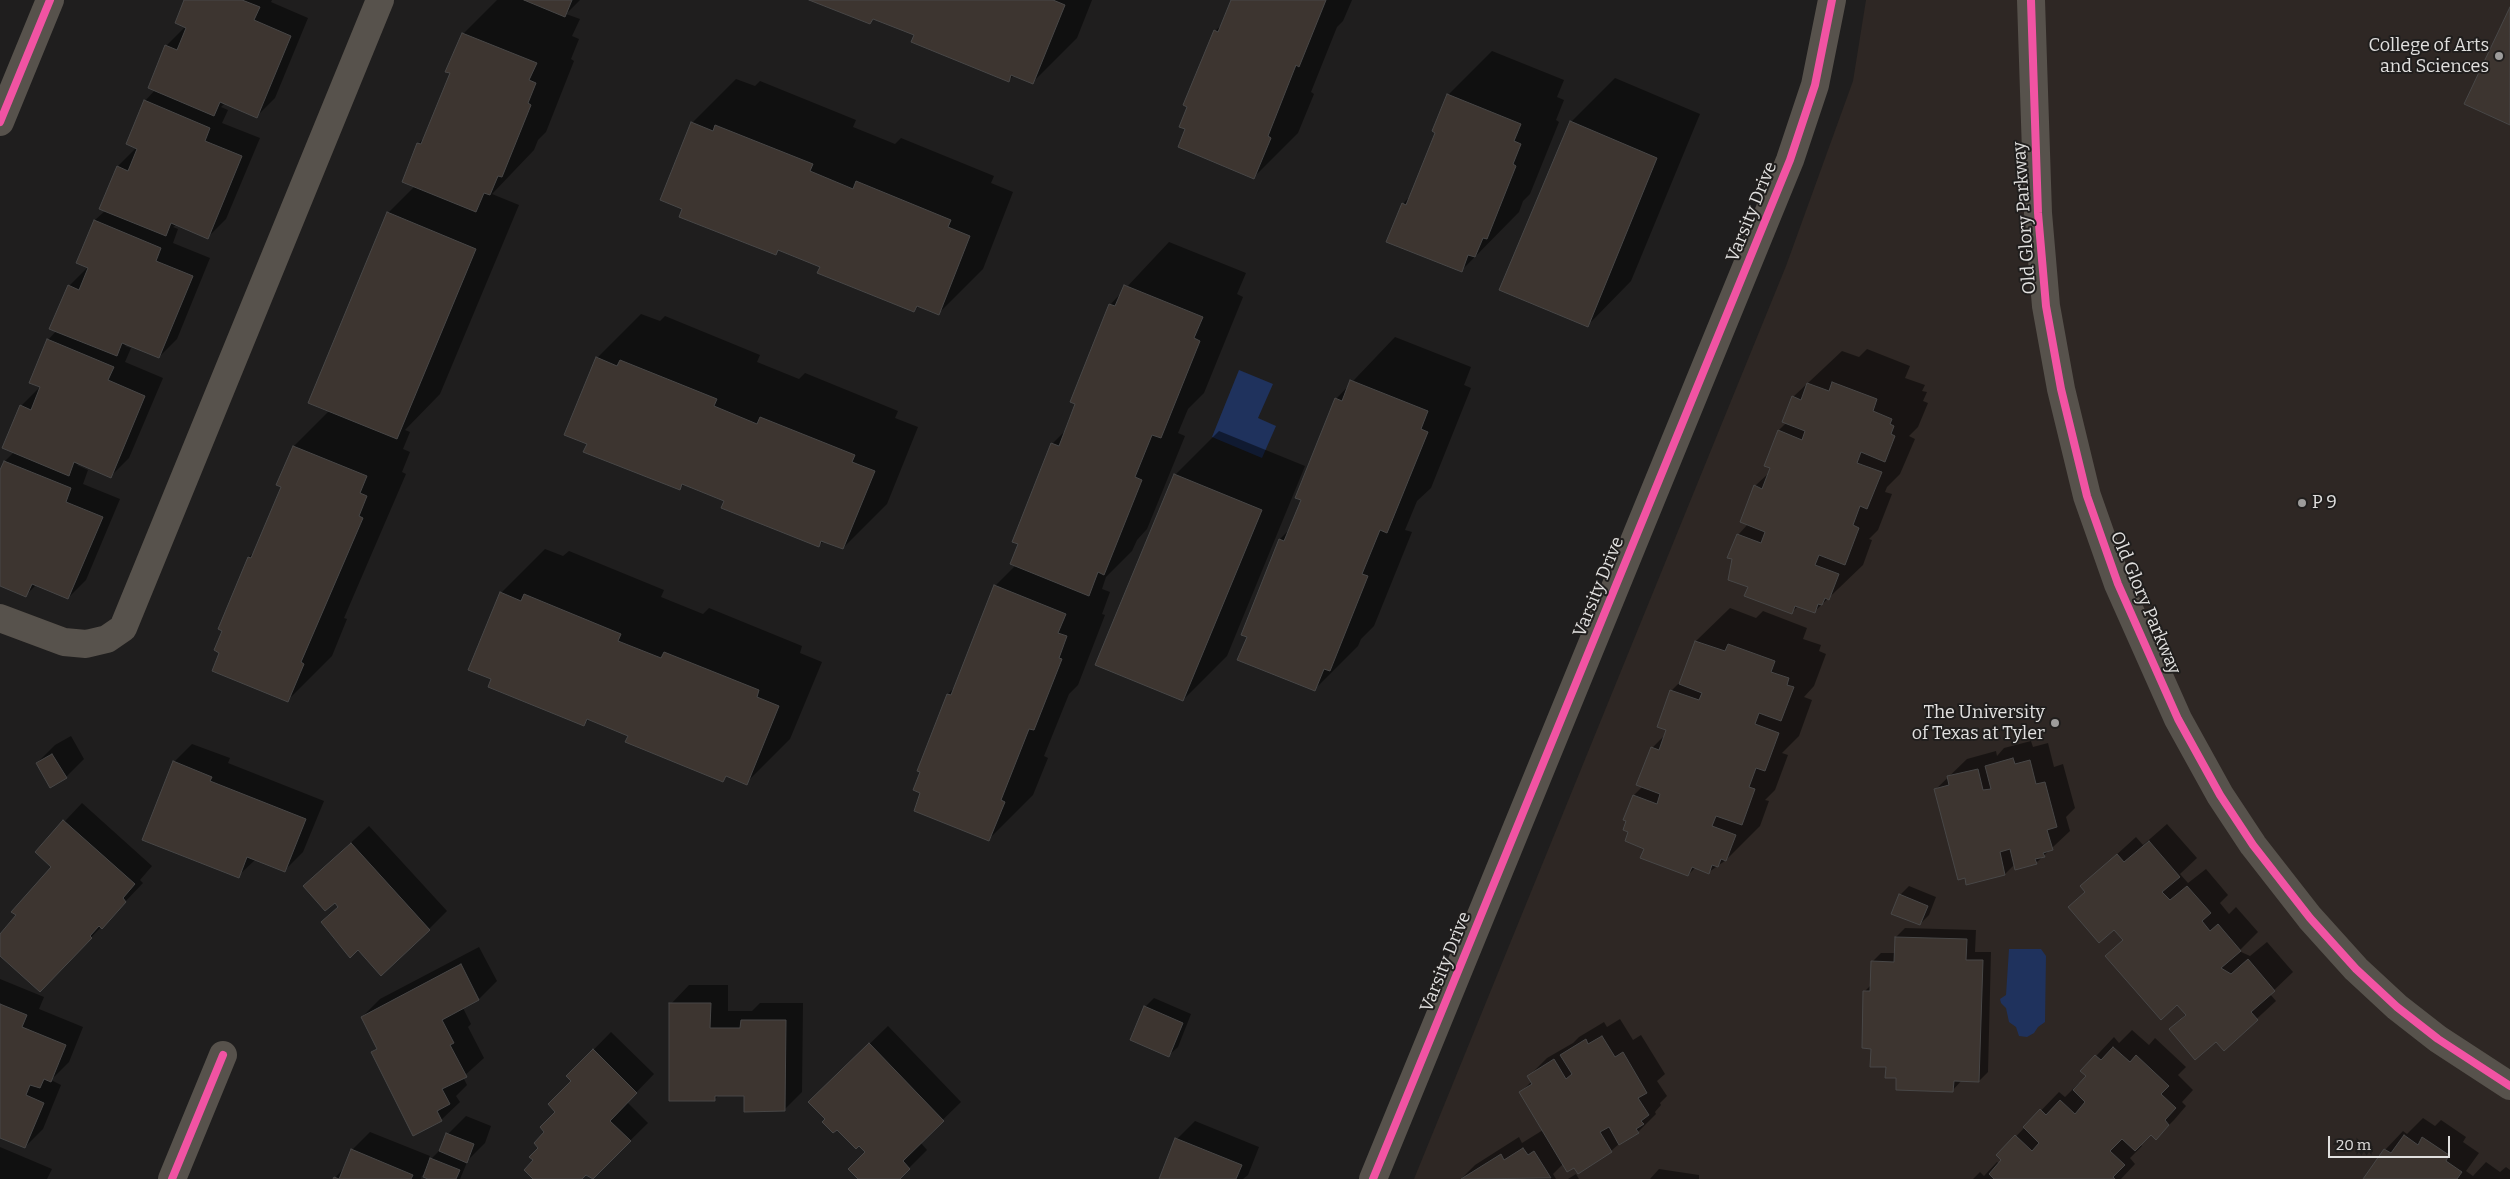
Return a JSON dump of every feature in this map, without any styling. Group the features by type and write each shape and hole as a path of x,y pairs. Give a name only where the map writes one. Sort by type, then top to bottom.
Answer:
{"street":[{"path":"0,122 50,0"},
{"path":"0,618 64,642 86,644 107,639 123,628 380,0"},
{"name":"Varsity Drive","path":"1373,1179 1784,174 1815,85 1832,0"},
{"name":"Old Glory Parkway","path":"2030,0 2038,213 2046,306 2061,389 2084,488 2118,584 2178,719 2220,795 2252,845 2310,918 2356,969 2397,1007 2438,1039 2510,1086"},
{"path":"172,1179 223,1055"}],"shaded area":[{"name":"The University of Texas at Tyler","path":"1866,0 2510,0 2510,1179 1414,1179 1786,266 1853,81"}],"water":[{"path":"1239,370 1273,384 1258,418 1276,426 1262,458 1212,437"},
{"path":"2009,949 2041,949 2046,956 2045,1022 2027,1037 2019,1036 2016,1027 2009,1022 2006,1008 2000,999 2006,995"}],"building":[{"path":"184,0 242,0 260,7 254,20 291,36 257,118 220,102 214,116 148,88 165,45 177,50 186,28 175,23"},
{"path":"524,0 572,0 565,17"},
{"path":"809,0 1053,0 1065,5 1033,84 1011,75 1009,82 911,42 914,35 873,19 870,24"},
{"path":"1231,0 1326,0 1299,67 1296,65 1268,136 1271,138 1254,179 1178,147 1185,129 1179,127 1187,107 1183,105 1214,30 1218,32"},
{"name":"College of Arts and Sciences","path":"2510,7 2510,125 2464,104"},
{"path":"462,33 537,63 529,80 536,83 528,103 531,105 502,177 498,176 490,195 484,193 476,212 402,182 417,143 421,144 450,73 445,72"},
{"path":"1447,94 1521,124 1514,141 1521,144 1513,164 1516,166 1487,239 1483,238 1475,257 1468,255 1462,272 1386,242 1402,203 1406,205 1435,133 1432,131"},
{"path":"144,100 210,128 205,141 242,156 208,239 171,223 166,236 99,209 117,166 128,171 137,149 126,144"},
{"path":"1570,121 1657,158 1588,327 1499,290"},
{"path":"691,122 713,131 715,125 813,164 810,171 853,189 856,181 951,220 948,227 970,236 939,315 917,306 914,312 817,273 820,267 778,250 776,255 679,217 682,209 660,200"},
{"path":"387,212 476,249 397,439 308,403"},
{"path":"94,220 161,248 156,261 193,276 159,358 122,343 117,356 49,329 68,285 79,290 88,268 76,263"},
{"path":"1124,285 1203,317 1194,338 1200,341 1161,438 1152,435 1135,477 1142,480 1104,575 1098,572 1089,596 1010,564 1018,544 1012,542 1051,443 1059,446 1075,404 1070,402 1109,304 1115,306"},
{"path":"47,339 114,367 108,380 145,396 111,478 74,462 69,476 2,448 20,405 31,410 40,387 29,383"},
{"path":"596,357 617,366 620,360 717,399 714,406 757,424 760,417 855,455 852,462 875,471 843,549 821,541 819,547 721,508 724,501 682,484 680,490 583,452 587,444 564,435"},
{"path":"1350,380 1428,411 1421,429 1428,432 1387,533 1380,530 1362,574 1368,576 1330,671 1324,669 1315,691 1237,660 1247,637 1241,635 1279,539 1284,541 1301,500 1295,498 1335,398 1342,401"},
{"path":"1832,382 1877,399 1873,411 1892,419 1890,424 1894,426 1891,434 1895,436 1885,462 1861,452 1857,463 1882,472 1867,509 1860,506 1853,525 1859,528 1845,565 1819,555 1815,565 1839,574 1829,600 1825,598 1822,605 1818,604 1815,613 1795,606 1792,614 1744,596 1748,587 1728,580 1732,559 1727,558 1737,534 1761,543 1765,532 1740,522 1754,485 1762,489 1770,468 1764,466 1778,430 1802,440 1805,431 1782,422 1792,396 1801,400 1807,383 1829,391"},
{"path":"293,446 367,476 360,493 367,496 359,516 363,518 301,662 304,664 288,702 212,671 219,653 214,650 222,631 218,629 248,557 251,558 281,487 276,485"},
{"path":"4,461 71,488 66,502 103,517 68,599 32,584 26,597 0,586 0,470"},
{"path":"1174,474 1262,510 1183,701 1095,665"},
{"path":"994,585 1066,614 1058,633 1067,636 1059,658 1062,659 1034,730 1029,729 1001,800 1005,802 989,841 914,811 920,793 913,790 920,772 917,771 947,694 951,695"},
{"path":"500,592 521,601 524,594 621,634 618,641 661,658 664,652 759,690 757,697 779,706 747,785 726,776 723,782 625,742 628,736 587,719 584,726 488,687 491,679 468,670"},
{"path":"1695,641 1725,651 1728,644 1775,661 1771,672 1789,678 1787,685 1794,687 1781,721 1759,713 1755,724 1779,733 1765,771 1756,768 1749,787 1755,789 1742,825 1716,816 1712,826 1736,835 1726,861 1721,859 1718,867 1712,865 1709,874 1692,867 1688,876 1640,858 1644,849 1625,841 1628,832 1623,830 1626,821 1623,820 1633,795 1657,804 1660,794 1636,785 1651,747 1659,750 1666,730 1657,727 1670,690 1699,700 1702,693 1679,684"},
{"path":"52,754 67,778 50,788 36,763"},
{"path":"2013,758 2015,764 2030,760 2036,784 2045,782 2057,827 2047,830 2053,850 2043,853 2045,857 2035,859 2037,864 2015,870 2010,849 2000,852 2005,875 1966,885 1965,878 1958,880 1934,789 1949,785 1947,776 1978,769 1983,790 1991,789 1985,766"},
{"path":"173,761 212,777 210,781 306,819 285,872 247,857 239,878 142,840"},
{"path":"63,820 135,884 123,898 126,902 102,929 99,926 90,936 92,938 40,992 0,956 0,934 16,915 11,912 51,867 35,852"},
{"path":"2149,841 2180,877 2162,892 2170,900 2187,886 2211,913 2202,921 2210,931 2218,924 2241,951 2221,968 2231,974 2248,959 2275,991 2251,1012 2258,1020 2224,1051 2216,1042 2195,1060 2169,1029 2186,1015 2177,1005 2161,1020 2105,956 2123,940 2114,930 2099,943 2068,907 2085,892 2080,886 2117,854 2124,862"},
{"path":"351,843 430,930 381,976 358,950 350,958 321,922 338,907 335,903 325,911 303,886"},
{"path":"1899,894 1928,906 1920,925 1891,914"},
{"path":"1895,937 1967,939 1966,960 1983,960 1979,1082 1954,1081 1953,1092 1896,1090 1896,1078 1885,1078 1886,1067 1870,1067 1871,1049 1862,1048 1863,991 1870,991 1871,961 1894,962"},
{"path":"461,964 479,1000 442,1020 454,1043 450,1045 467,1077 442,1089 450,1104 437,1111 442,1121 413,1136 371,1052 377,1049 361,1017"},
{"path":"669,1003 711,1003 710,1028 740,1028 741,1020 786,1020 785,1111 744,1112 744,1096 715,1096 715,1101 669,1101"},
{"path":"0,1004 27,1015 22,1027 66,1045 51,1082 44,1079 40,1088 30,1085 26,1095 44,1103 25,1148 0,1138"},
{"path":"1144,1006 1183,1023 1169,1057 1130,1040"},
{"path":"1602,1036 1615,1057 1623,1052 1647,1093 1638,1098 1649,1115 1641,1121 1644,1124 1636,1129 1639,1133 1619,1145 1609,1127 1600,1132 1612,1152 1578,1174 1574,1168 1567,1172 1519,1092 1532,1084 1527,1076 1554,1059 1566,1079 1572,1074 1560,1055 1586,1039 1588,1044"},
{"path":"869,1043 944,1121 903,1161 910,1169 900,1179 858,1179 848,1169 865,1152 859,1146 856,1149 837,1130 833,1133 822,1122 825,1119 808,1102"},
{"path":"2113,1047 2130,1062 2136,1055 2169,1086 2161,1094 2176,1108 2165,1120 2169,1125 2156,1140 2151,1135 2135,1151 2122,1139 2110,1151 2125,1165 2113,1177 2115,1179 1994,1179 1989,1174 2001,1160 1996,1155 2015,1135 2032,1151 2039,1143 2023,1127 2040,1109 2046,1115 2060,1100 2075,1114 2085,1102 2073,1090 2086,1076 2080,1071 2095,1055 2101,1060"},
{"path":"593,1049 637,1093 610,1121 631,1141 593,1179 586,1175 582,1179 533,1179 524,1170 533,1160 529,1157 538,1148 534,1143 544,1132 540,1127 555,1112 548,1104 571,1081 566,1076"},
{"path":"446,1133 474,1144 467,1163 439,1151"},
{"path":"2404,1135 2418,1145 2422,1137 2449,1155 2446,1161 2462,1172 2457,1179 2363,1179 2384,1149 2391,1153"},
{"path":"1175,1138 1242,1165 1236,1179 1159,1179"},
{"path":"1523,1148 1528,1155 1534,1151 1551,1178 1461,1179 1501,1154 1504,1160"},
{"path":"351,1149 413,1175 411,1179 339,1179"},
{"path":"430,1158 460,1170 456,1179 428,1179 423,1177"}],"cycle path":[{"path":"0,122 50,0"},
{"path":"1373,1179 1790,160 1815,85 1832,0"},
{"path":"2031,0 2038,213 2046,306 2061,389 2087,496 2118,584 2178,719 2220,795 2253,845 2310,918 2356,969 2397,1007 2438,1039 2510,1086"},
{"path":"172,1179 223,1055"}],"place":[{"name":"College of Arts and Sciences","path":"2499,56"},
{"name":"P 9","path":"2302,503"},
{"name":"The University of Texas at Tyler","path":"2055,723"}]}
